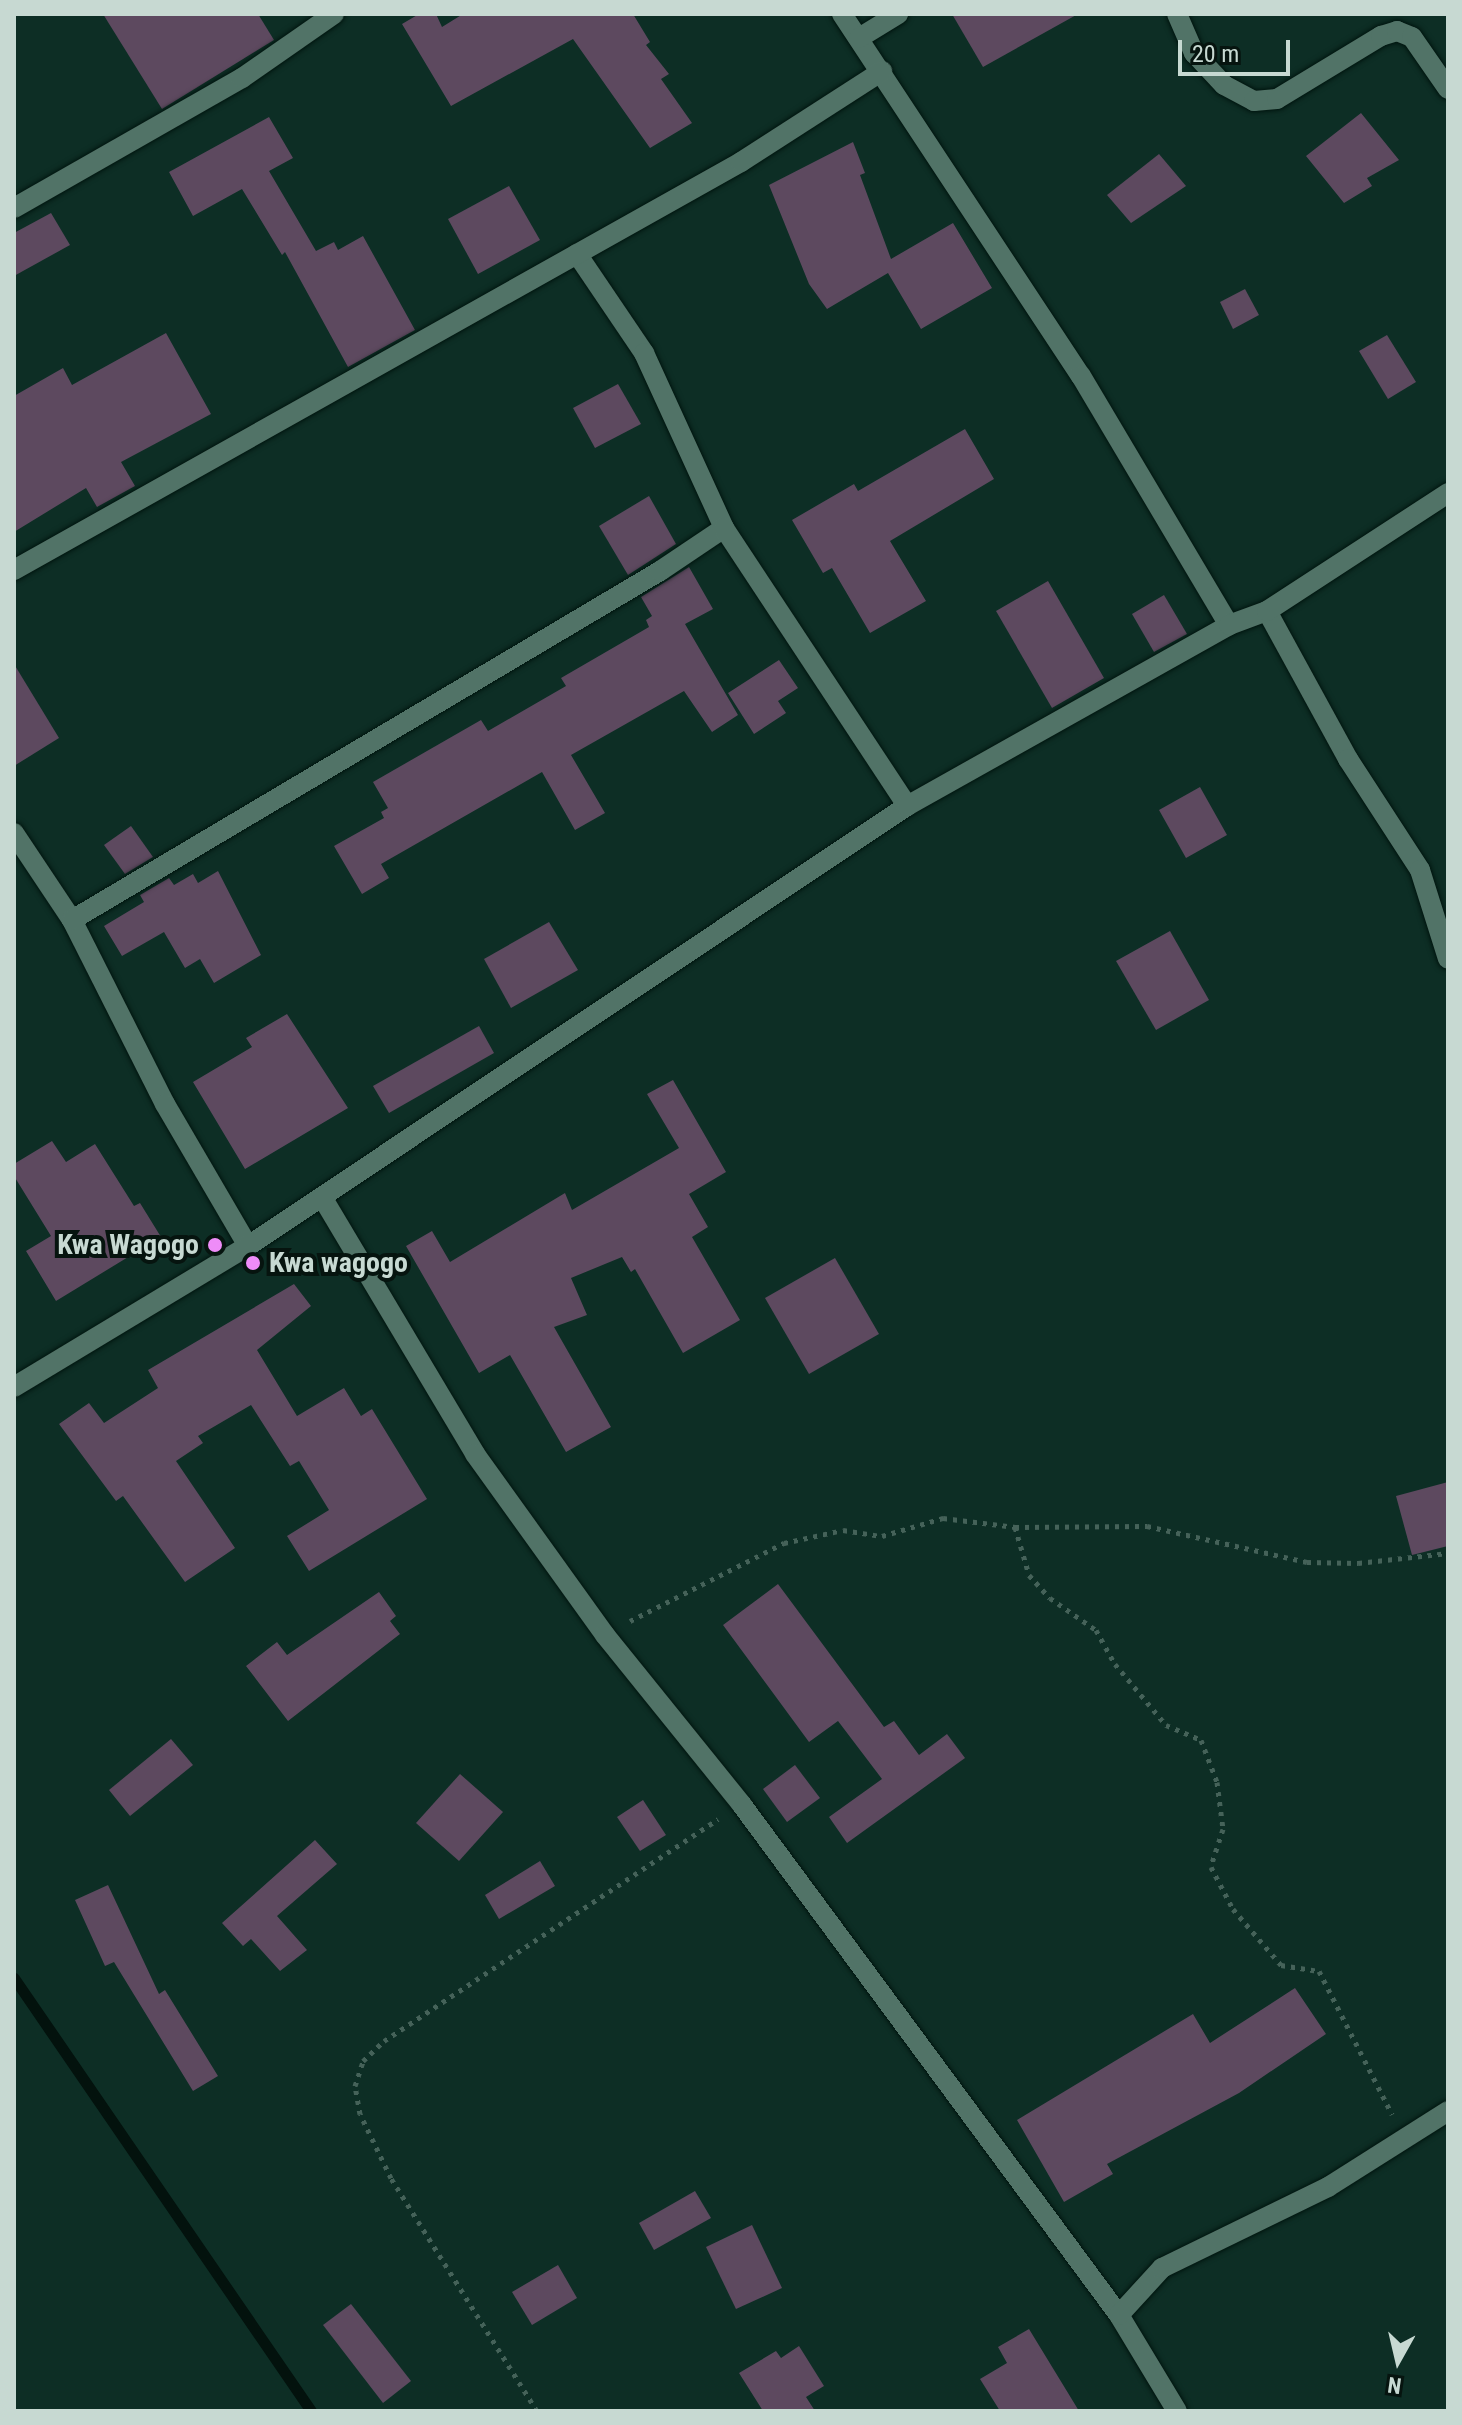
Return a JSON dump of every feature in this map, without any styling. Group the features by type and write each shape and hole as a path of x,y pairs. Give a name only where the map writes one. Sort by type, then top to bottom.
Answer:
{"street":[{"path":"14,208 242,78 334,14"},
{"path":"842,14 1081,376 1229,625"},
{"path":"859,38 898,14"},
{"path":"1177,14 1194,53 1224,85 1254,101 1277,99 1397,31 1412,37 1448,89"},
{"path":"14,570 741,162 882,71"},
{"path":"577,254 644,353 724,528 907,806"},
{"path":"14,1387 248,1246 907,806 1229,625 1267,611 1448,493"},
{"path":"72,920 660,571 724,528"},
{"path":"1267,611 1348,759 1420,870 1448,959"},
{"path":"14,833 72,920 165,1104 248,1246"},
{"path":"322,1197 475,1454 605,1635 742,1805 1119,2315 1177,2411"},
{"path":"1119,2315 1162,2268 1328,2187 1448,2111"}],"path":[{"path":"605,1635 784,1543 843,1530 882,1536 943,1518 1015,1527 1082,1522 1147,1526 1307,1562 1358,1563 1448,1553"},
{"path":"1015,1527 1029,1575 1050,1598 1096,1630 1131,1687 1166,1725 1201,1740 1217,1782 1223,1829 1211,1867 1233,1909 1281,1965 1319,1971 1404,2137"},
{"path":"537,2411 391,2178 360,2114 355,2086 363,2061 384,2041 633,1872 742,1805"}],"building":[{"path":"103,14 258,14 274,40 162,109"},
{"path":"419,14 436,14 442,27 463,14 633,14 650,42 646,45 669,74 661,79 692,123 650,148 573,39 451,106 402,24"},
{"path":"952,14 1078,14 983,67"},
{"path":"1361,113 1399,160 1367,178 1372,186 1344,203 1306,156"},
{"path":"269,117 293,158 269,171 316,251 334,242 338,250 363,236 415,330 348,367 285,252 282,255 242,189 193,216 169,172"},
{"path":"853,142 865,173 860,175 891,259 953,223 992,288 921,329 888,273 827,309 809,284 769,185"},
{"path":"1159,154 1186,186 1131,223 1107,195"},
{"path":"509,186 540,240 478,274 448,219"},
{"path":"51,213 70,245 14,276 14,233"},
{"path":"1245,289 1259,315 1233,329 1220,302"},
{"path":"166,333 211,414 121,462 135,486 97,507 86,488 14,532 14,396 63,368 72,385"},
{"path":"1387,335 1416,382 1388,399 1359,351"},
{"path":"618,384 641,424 595,448 573,408"},
{"path":"965,429 994,479 890,541 926,601 870,633 832,568 823,573 792,520 854,484 858,491"},
{"path":"649,496 676,544 628,575 599,526"},
{"path":"689,567 713,609 685,624 738,715 712,732 684,691 571,755 605,813 575,830 542,772 381,864 389,878 362,894 334,846 384,818 381,812 388,808 373,782 481,720 488,731 566,686 561,678 649,627 646,620 652,616 641,597"},
{"path":"1048,581 1104,678 1052,708 996,611"},
{"path":"1164,595 1187,634 1154,652 1132,614"},
{"path":"779,660 798,688 778,701 786,713 754,734 728,693"},
{"path":"14,664 59,738 14,766"},
{"path":"1200,787 1227,835 1186,858 1159,810"},
{"path":"131,826 153,857 125,874 104,845"},
{"path":"218,871 261,955 214,983 200,959 185,968 164,932 122,956 104,926 144,902 140,895 169,878 174,885 193,874 198,883"},
{"path":"549,922 578,970 511,1008 484,959"},
{"path":"1170,931 1209,1000 1156,1030 1116,961"},
{"path":"287,1014 348,1108 245,1169 193,1082 252,1047 246,1038"},
{"path":"479,1026 494,1053 389,1113 373,1086"},
{"path":"673,1080 726,1172 689,1194 708,1227 692,1237 740,1320 683,1353 635,1269 631,1272 622,1257 571,1278 587,1315 554,1327 611,1427 566,1452 510,1355 479,1373 406,1246 432,1231 450,1262 565,1193 572,1210 679,1148 647,1094"},
{"path":"52,1141 66,1162 95,1144 134,1206 140,1203 161,1237 56,1301 26,1251 51,1236 14,1176 14,1164"},
{"path":"835,1258 879,1334 809,1374 765,1298"},
{"path":"294,1284 311,1306 257,1350 297,1416 344,1388 361,1416 372,1409 427,1499 309,1571 287,1536 329,1510 299,1461 290,1466 251,1405 198,1436 203,1443 176,1461 235,1548 185,1582 123,1496 116,1501 59,1424 89,1403 104,1423 158,1388 148,1370"},
{"path":"1448,1482 1448,1546 1412,1555 1396,1496"},
{"path":"778,1584 884,1727 894,1721 919,1755 947,1734 965,1758 847,1843 829,1817 882,1779 838,1721 809,1742 723,1625"},
{"path":"379,1592 396,1616 390,1621 400,1634 288,1721 246,1666 277,1642 287,1655"},
{"path":"171,1739 193,1765 130,1816 109,1790"},
{"path":"795,1765 820,1798 787,1822 763,1789"},
{"path":"460,1774 503,1812 459,1861 416,1823"},
{"path":"643,1800 666,1835 640,1851 617,1817"},
{"path":"315,1840 337,1864 277,1916 307,1950 280,1971 251,1939 243,1946 222,1923"},
{"path":"540,1861 555,1886 499,1919 485,1895"},
{"path":"108,1885 159,1994 165,1990 218,2076 193,2091 114,1962 105,1966 75,1900"},
{"path":"1295,1988 1326,2034 1239,2093 1107,2164 1113,2174 1064,2202 1017,2120 1193,2014 1210,2043"},
{"path":"695,2191 711,2218 654,2250 639,2223"},
{"path":"752,2225 782,2288 736,2309 706,2247"},
{"path":"558,2265 577,2298 532,2325 512,2292"},
{"path":"351,2304 411,2381 383,2403 323,2325"},
{"path":"1029,2329 1079,2411 1000,2411 980,2379 1007,2363 998,2347"},
{"path":"799,2346 824,2386 806,2397 815,2411 763,2411 739,2373 776,2351 781,2358"}],"waterway":[{"path":"14,1978 311,2411"}],"place":[{"name":"Kwa Wagogo","path":"215,1245"},
{"name":"Kwa wagogo","path":"253,1263"}]}
